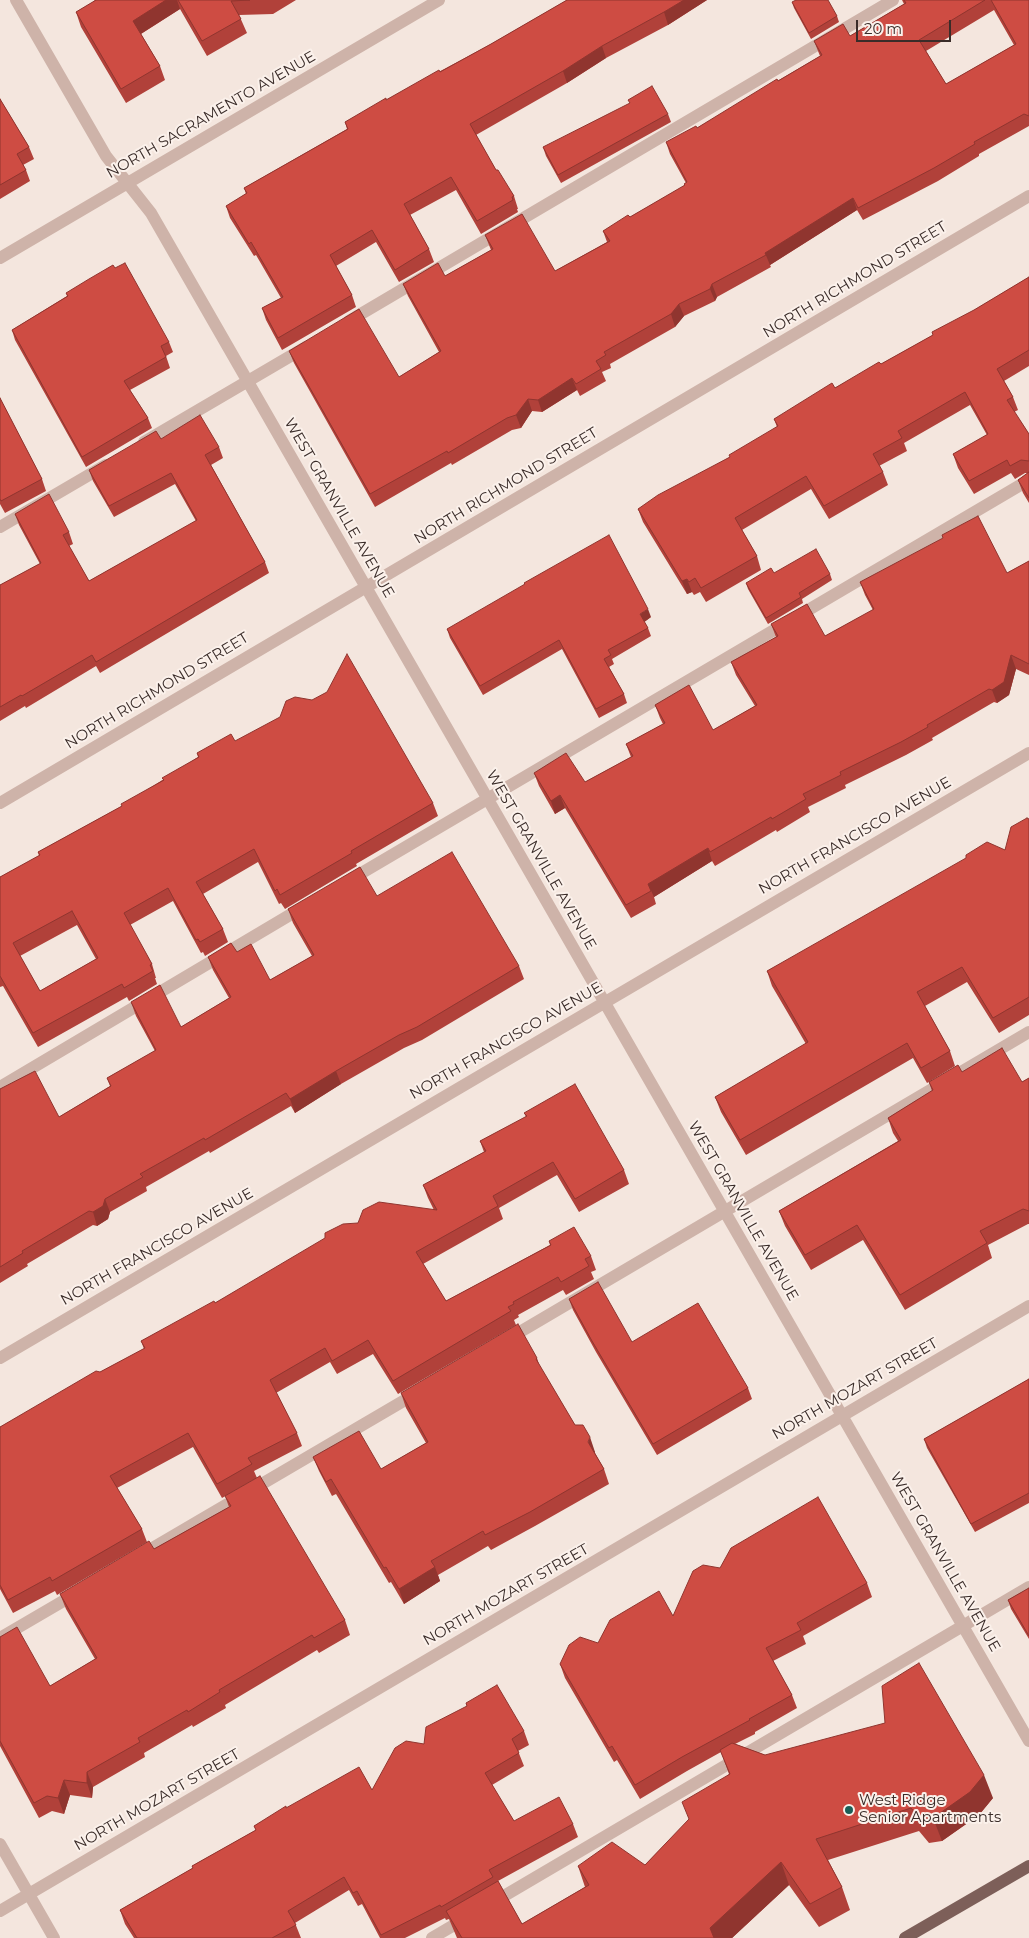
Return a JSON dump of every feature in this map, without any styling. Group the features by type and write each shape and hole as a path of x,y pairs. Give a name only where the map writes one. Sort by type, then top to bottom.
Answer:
{"main road":[{"path":"905,1938 1029,1866"}],"street":[{"name":"WEST GRANVILLE AVENUE","path":"16,0 100,146 151,213 1029,1741"},
{"name":"NORTH SACRAMENTO AVENUE","path":"0,258 439,0"},
{"path":"335,329 893,0"},
{"name":"NORTH RICHMOND STREET","path":"0,803 1029,196"},
{"path":"136,447 318,339"},
{"path":"0,527 119,457"},
{"path":"341,885 1029,480"},
{"name":"NORTH FRANCISCO AVENUE","path":"0,1358 1029,753"},
{"path":"0,1087 316,900"},
{"path":"494,1348 1029,1032"},
{"name":"NORTH MOZART STREET","path":"0,1911 1029,1306"},
{"path":"128,1563 426,1388"},
{"path":"432,1938 1029,1587"},
{"path":"0,1638 85,1588"},
{"path":"0,1844 54,1938"}],"building":[{"path":"96,0 166,0 133,21 160,66 121,89 76,12"},
{"path":"178,0 250,0 231,1 241,19 202,41"},
{"path":"567,0 684,0 470,124 496,170 498,170 514,196 512,197 513,200 477,221 451,177 404,204 429,249 395,270 372,230 330,255 352,295 278,338 262,308 283,297 251,242 249,244 226,206 247,193 244,188 348,129 345,122 386,98 386,100 439,70 440,72 491,44"},
{"path":"796,0 828,0 837,16 809,33 792,2"},
{"path":"904,0 985,0 919,40 946,84 1016,44 991,0 1029,0 1029,116 1024,114 974,142 975,144 934,168 858,208 853,198 765,253 766,255 712,284 710,289 679,304 671,314 604,352 606,355 596,361 601,369 576,384 572,378 538,400 528,399 516,415 507,418 448,453 447,451 370,494 289,351 359,309 399,377 441,351 403,284 438,263 445,276 493,249 485,235 522,214 555,271 610,241 603,231 628,215 630,217 685,185 687,182 666,142 696,126 697,128 777,79 778,81 822,55 814,41 843,24 850,36 906,3"},
{"path":"652,86 668,114 558,175 543,147 630,103 628,100"},
{"path":"0,99 29,147 17,154 26,170 0,185"},
{"path":"125,263 169,342 161,346 166,357 124,381 148,418 82,457 12,330 68,296 66,293 89,279 113,265 115,268"},
{"path":"1029,277 1029,350 997,369 1013,397 1007,400 1029,434 1029,461 1021,460 1010,466 1007,460 969,481 953,454 988,434 965,392 898,431 902,438 873,454 883,472 824,506 806,476 735,518 757,556 701,588 695,578 689,582 687,579 682,581 638,509 658,495 730,457 729,455 778,426 774,419 832,383 835,388 879,362 881,364 933,335 932,332 974,310"},
{"path":"0,398 42,479 1,501 0,499"},
{"path":"200,415 219,447 205,455 265,562 96,662 92,655 0,707 0,585 41,563 15,514 49,494 69,532 63,535 89,581 197,520 171,473 109,506 89,470 156,431 161,439"},
{"path":"1029,472 1029,498 1018,480"},
{"path":"978,516 1007,573 1029,561 1029,664 1011,655 1004,682 992,690 989,689 901,742 840,772 841,775 803,794 806,799 772,819 771,817 710,852 708,848 648,884 651,891 626,905 560,795 551,801 534,773 566,753 585,782 633,756 626,744 665,723 655,705 689,685 713,730 757,705 731,662 778,636 771,624 807,604 825,636 874,609 860,582 943,538 942,535"},
{"path":"609,535 648,609 640,614 648,628 608,650 611,655 604,659 624,694 596,709 559,640 480,686 447,629"},
{"path":"816,549 830,574 799,593 801,597 766,618 746,583 771,568 774,573"},
{"path":"347,654 433,803 280,895 277,889 275,891 254,849 196,882 223,929 200,942 198,939 196,940 168,888 124,913 152,964 150,965 153,971 124,988 122,984 33,1033 0,976 0,877 40,855 38,852 122,806 121,804 164,780 162,778 199,757 197,753 231,734 235,741 280,717 286,701 295,697 312,700 327,692","holes":["72,911 98,958 40,991 13,943"]},
{"path":"1027,818 1029,819 1029,997 993,1018 962,967 917,992 950,1051 921,1068 907,1043 740,1140 715,1097 808,1042 767,971 966,858 966,855 987,842 1005,850 1011,827"},
{"path":"452,852 519,966 417,1027 399,1035 290,1099 286,1093 205,1140 204,1138 140,1174 143,1177 105,1199 103,1206 93,1212 89,1211 22,1251 23,1253 0,1267 0,1089 35,1071 59,1117 111,1086 107,1078 156,1050 131,1002 160,985 181,1027 231,997 208,957 231,943 237,952 251,944 270,980 314,955 288,909 360,867 377,896"},
{"path":"1002,1048 1022,1082 1029,1078 1029,1211 1023,1209 980,1231 987,1243 900,1295 857,1225 805,1255 779,1211 901,1140 888,1118 933,1090 929,1082 958,1065 962,1072"},
{"path":"575,1084 624,1170 575,1199 553,1162 493,1196 498,1206 416,1252 446,1301 551,1245 549,1241 574,1227 591,1256 585,1259 589,1266 561,1282 558,1277 513,1302 514,1304 508,1307 511,1311 393,1381 368,1340 332,1361 325,1348 270,1380 297,1433 248,1458 252,1464 217,1484 188,1433 110,1476 142,1529 52,1581 50,1577 8,1600 0,1585 0,1427 96,1371 100,1372 145,1348 141,1341 214,1301 215,1303 325,1238 325,1233 343,1224 358,1223 363,1210 379,1202 437,1210 423,1185 486,1151 480,1141 527,1116 524,1113"},
{"path":"598,1282 632,1342 698,1303 748,1388 653,1444 569,1299"},
{"path":"518,1324 536,1359 575,1425 583,1425 590,1437 588,1442 604,1469 530,1512 485,1535 483,1531 431,1561 435,1567 399,1589 386,1567 384,1568 331,1479 326,1482 313,1457 359,1431 381,1469 428,1442 401,1393"},
{"path":"1029,1379 1029,1493 971,1524 924,1439"},
{"path":"260,1476 345,1620 314,1638 312,1635 219,1690 220,1692 188,1712 187,1710 138,1738 140,1742 87,1772 87,1783 64,1780 58,1798 47,1796 34,1803 0,1741 0,1637 17,1627 50,1686 97,1658 60,1594 149,1541 154,1549 231,1506 225,1496"},
{"path":"818,1497 867,1583 797,1623 801,1630 766,1648 792,1695 635,1785 612,1746 609,1748 560,1664 569,1645 580,1637 598,1643 610,1620 659,1591 673,1616 693,1571 703,1565 720,1568 731,1548"},
{"path":"1029,1588 1029,1636 1008,1600"},
{"name":"West Ridge Senior Apartments","path":"919,1663 984,1775 970,1792 933,1818 921,1820 911,1808 816,1839 842,1887 810,1904 781,1862 710,1928 714,1938 462,1938 446,1911 498,1881 522,1924 589,1885 578,1866 612,1842 645,1865 689,1819 682,1802 730,1774 720,1750 732,1743 765,1755 885,1723 882,1686"},
{"path":"497,1685 524,1731 512,1739 519,1753 485,1773 514,1821 559,1797 573,1824 489,1870 493,1877 441,1907 440,1905 381,1935 357,1891 353,1893 344,1877 288,1911 296,1925 272,1938 137,1938 120,1910 256,1830 254,1826 286,1806 286,1808 359,1767 372,1790 395,1748 406,1741 424,1744 426,1727 467,1706 466,1703"}],"place":[{"name":"West Ridge Senior Apartments","path":"849,1810"}]}
